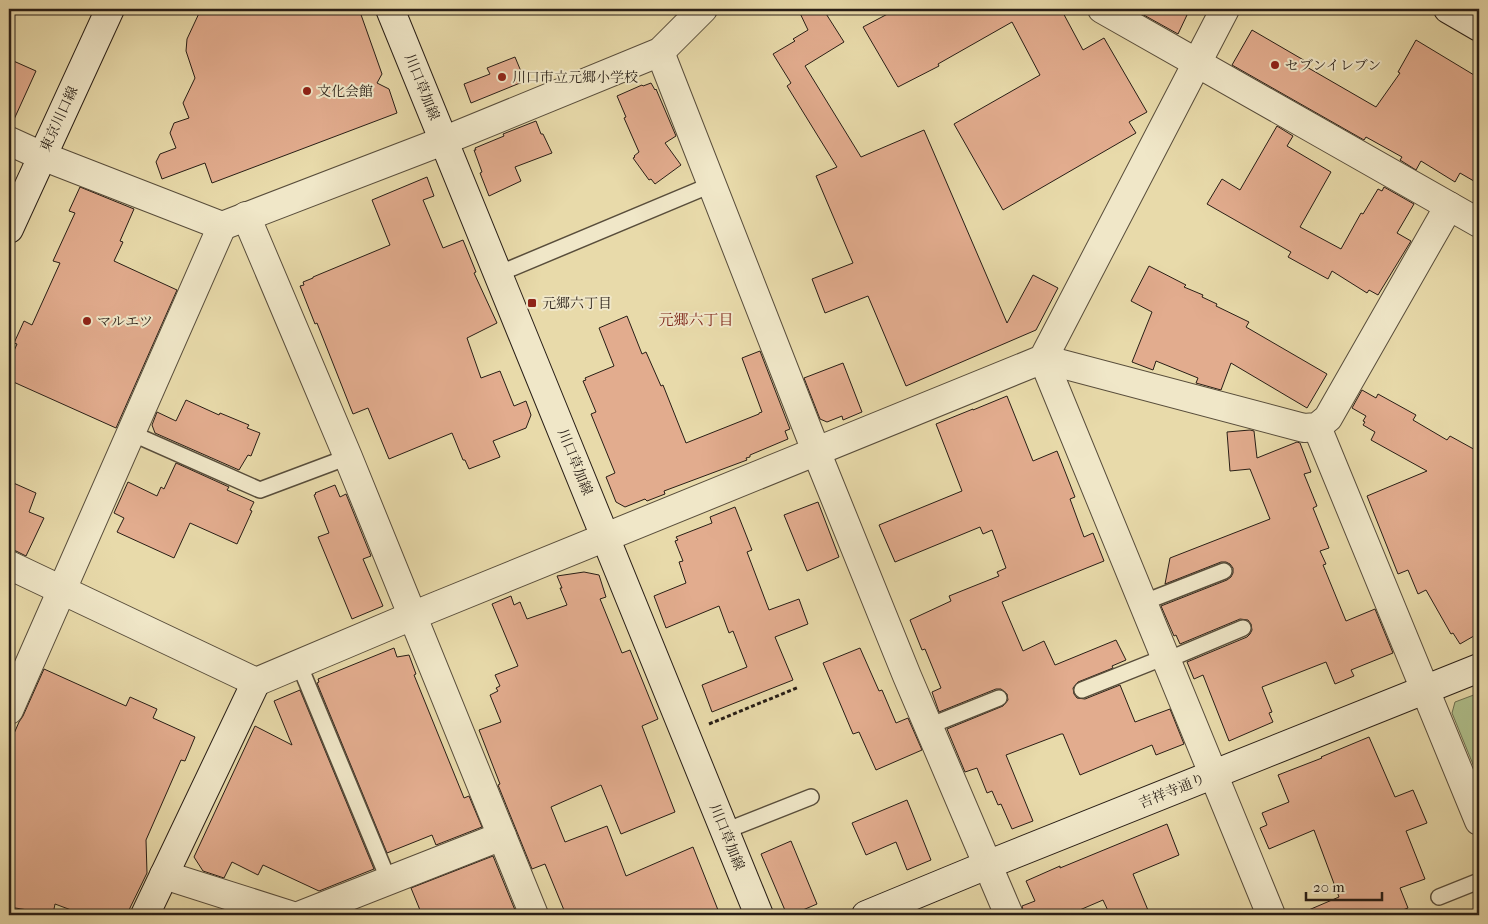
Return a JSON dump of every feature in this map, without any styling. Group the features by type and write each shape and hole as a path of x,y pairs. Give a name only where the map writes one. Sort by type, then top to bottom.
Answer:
{"street":[{"name":"東京川口線","path":"9,229 110,9"},
{"name":"川口草加線","path":"390,9 759,915"},
{"path":"9,141 42,156 234,221 443,141 660,52 703,9"},
{"path":"1102,9 1479,223"},
{"path":"1225,9 1043,359 1271,915"},
{"path":"1448,9 1479,27"},
{"path":"660,52 816,451 1009,915"},
{"path":"145,915 256,682 412,616 1043,359 1304,428 1318,427 1328,418 1449,206"},
{"path":"9,710 131,433 234,221"},
{"path":"234,221 348,457 534,915"},
{"path":"1318,427 1479,821"},
{"path":"9,565 256,682"},
{"name":"吉祥寺通り","path":"866,915 1479,668"},
{"path":"301,915 502,836"},
{"path":"164,875 290,915"}],"lane":[{"path":"498,274 713,184"},
{"path":"131,433 260,490 348,457"},
{"path":"1142,603 1224,571"},
{"path":"1082,690 1243,628"},
{"path":"299,664 389,880"},
{"path":"929,726 999,698"},
{"path":"725,831 811,797"},
{"path":"1439,896 1479,881"}],"path":[{"path":"686,734 799,687"}],"green space":[{"path":"1479,693 1479,779 1452,713 1455,702"}],"building":[{"name":"文化会館","path":"201,9 359,9 382,74 377,83 389,89 397,113 212,183 205,163 162,179 156,162 160,154 176,148 170,133 174,123 189,118 183,103 195,78 186,51 187,39"},
{"path":"798,9 823,9 844,42 805,66 861,157 924,130 1007,323 1033,275 1058,288 1036,330 906,386 868,296 825,313 812,279 853,263 816,176 837,167 787,86 791,83 773,54 795,41 793,39 808,30"},
{"path":"897,9 1061,9 1083,50 1104,38 1147,112 1129,122 1136,133 1003,210 954,124 1040,75 1012,22 938,64 939,66 898,87 863,27"},
{"path":"1133,9 1176,9 1187,15 1178,34"},
{"path":"1252,30 1307,62 1305,66 1376,107 1400,73 1398,72 1416,40 1479,78 1479,184 1460,173 1455,182 1421,161 1416,170 1400,160 1402,157 1366,137 1364,140 1232,65"},
{"path":"515,57 525,81 471,103 464,84 490,74 487,68"},
{"path":"9,59 36,71 11,126 9,126"},
{"path":"651,83 656,89 676,136 665,143 681,165 655,184 651,179 649,180 633,158 639,152 624,118 626,117 617,96"},
{"path":"536,121 552,153 515,167 521,181 489,196 480,173 482,172 474,150 476,150 475,148"},
{"path":"1277,126 1293,136 1287,146 1331,172 1300,227 1341,249 1361,213 1363,214 1378,189 1382,191 1384,187 1414,204 1397,233 1411,241 1378,295 1369,290 1367,293 1332,271 1328,279 1288,257 1291,252 1207,204 1222,179 1240,190"},
{"path":"427,177 434,196 423,200 443,248 463,240 476,272 474,273 497,323 467,338 481,378 500,371 514,406 526,401 531,415 526,428 493,441 500,457 469,469 465,460 463,460 452,433 389,459 368,408 353,414 317,323 315,324 300,286 304,285 303,282 313,277 390,245 372,200"},
{"path":"80,187 134,209 120,241 123,242 114,261 177,290 116,428 9,380 9,362 17,344 14,343 24,321 32,325 60,263 53,261 75,213 69,211"},
{"path":"1149,266 1186,285 1184,287 1203,295 1202,297 1217,304 1216,306 1249,322 1246,327 1327,374 1307,408 1231,363 1221,390 1196,383 1198,378 1156,361 1153,370 1132,362 1152,312 1131,301"},
{"path":"627,316 642,354 646,352 661,386 663,385 686,443 762,412 742,358 760,351 790,429 785,431 788,439 750,455 750,457 746,458 747,460 664,491 665,494 647,501 645,499 625,507 616,502 606,477 615,473 591,414 596,412 583,381 586,380 585,378 614,366 599,328"},
{"path":"843,363 862,412 843,420 842,416 827,422 820,419 804,378"},
{"path":"1362,390 1376,398 1378,394 1416,415 1413,420 1447,440 1450,436 1479,452 1479,633 1460,644 1453,633 1451,634 1426,590 1418,594 1408,570 1398,574 1367,496 1427,471 1371,440 1375,432 1363,425 1366,416 1352,408"},
{"path":"1007,396 1033,461 1057,451 1075,497 1070,499 1084,537 1093,533 1104,561 1002,602 1023,651 1044,641 1055,665 1116,640 1126,660 1112,666 1113,668 1078,682 1073,688 1074,694 1077,698 1085,699 1120,685 1135,722 1170,709 1184,744 1156,755 1152,745 1080,775 1063,734 1006,755 1033,821 1012,829 1001,804 998,805 992,791 987,793 977,768 965,772 947,729 1003,706 1008,700 1007,694 1001,689 996,689 939,712 932,692 941,688 925,649 922,650 910,620 951,601 949,596 999,576 997,572 1006,568 992,530 983,534 980,527 895,562 879,525 962,491 936,424"},
{"path":"186,400 219,415 220,413 249,425 247,428 260,433 251,456 248,455 239,470 155,433 152,425 157,412 176,421"},
{"path":"1254,431 1257,458 1297,442 1300,443 1311,472 1304,474 1317,506 1313,508 1329,548 1320,551 1326,564 1323,565 1346,621 1375,609 1393,653 1351,670 1354,676 1335,684 1326,662 1262,687 1272,712 1269,713 1273,722 1229,741 1203,675 1194,679 1187,662 1247,637 1252,630 1251,624 1248,620 1240,619 1180,644 1176,635 1174,636 1161,606 1227,580 1233,573 1233,568 1230,564 1221,562 1165,584 1170,558 1270,519 1250,469 1230,471 1227,432"},
{"path":"176,463 229,487 227,490 254,502 250,510 252,511 237,544 190,523 174,558 117,532 124,518 114,513 128,482 157,496 161,487 164,489"},
{"path":"9,481 36,493 29,512 44,518 26,556 9,550"},
{"path":"335,485 340,497 346,494 371,556 363,559 383,606 352,619 318,537 329,533 314,495"},
{"path":"818,502 839,557 807,571 784,515"},
{"path":"735,507 752,550 747,552 769,610 799,599 808,624 775,637 793,680 712,712 702,685 747,667 733,631 729,633 719,606 666,628 654,596 686,583 679,562 683,561 675,541 678,540 676,537 712,523 710,517"},
{"path":"584,572 599,575 606,597 600,599 622,653 630,650 658,719 642,726 675,812 621,834 601,785 551,807 565,842 607,826 626,876 693,847 720,915 566,915 545,864 532,869 498,785 500,784 479,730 501,722 490,695 498,691 496,688 500,686 495,675 518,666 492,604 511,596 514,605 520,602 527,619 567,605 557,576"},
{"path":"394,648 397,657 409,655 416,674 414,675 464,798 469,796 482,827 436,845 432,835 387,853 317,683 319,682 318,679"},
{"path":"860,648 879,691 882,690 896,723 908,718 922,750 876,770 859,732 853,734 823,663"},
{"path":"44,669 126,706 130,697 157,709 153,718 195,737 185,761 181,760 146,840 147,873 127,914 82,914 55,904 53,914 9,907 9,745"},
{"path":"300,690 374,869 319,891 263,865 258,875 232,862 224,878 203,871 194,857 255,726 292,745 274,701"},
{"path":"1369,737 1395,797 1413,790 1427,823 1406,831 1425,879 1400,888 1408,908 1390,915 1297,915 1339,897 1314,830 1269,849 1260,828 1267,825 1262,813 1289,802 1278,775"},
{"path":"907,800 931,860 907,870 896,842 866,855 852,823"},
{"path":"1167,824 1179,855 1133,874 1150,915 1110,915 1103,900 1068,915 1024,915 1022,906 1035,901 1026,881"},
{"path":"791,841 817,904 787,915 761,854"},
{"path":"493,856 517,915 422,915 411,888"}],"place":[{"name":"セブンイレブン","path":"1275,65"},
{"name":"川口市立元郷小学校","path":"502,77"},
{"name":"文化会館","path":"307,91"},
{"name":"元郷六丁目","path":"532,303"},
{"name":"マルエツ","path":"87,321"}],"district":[{"name":"元郷六丁目","path":"696,320"}]}
